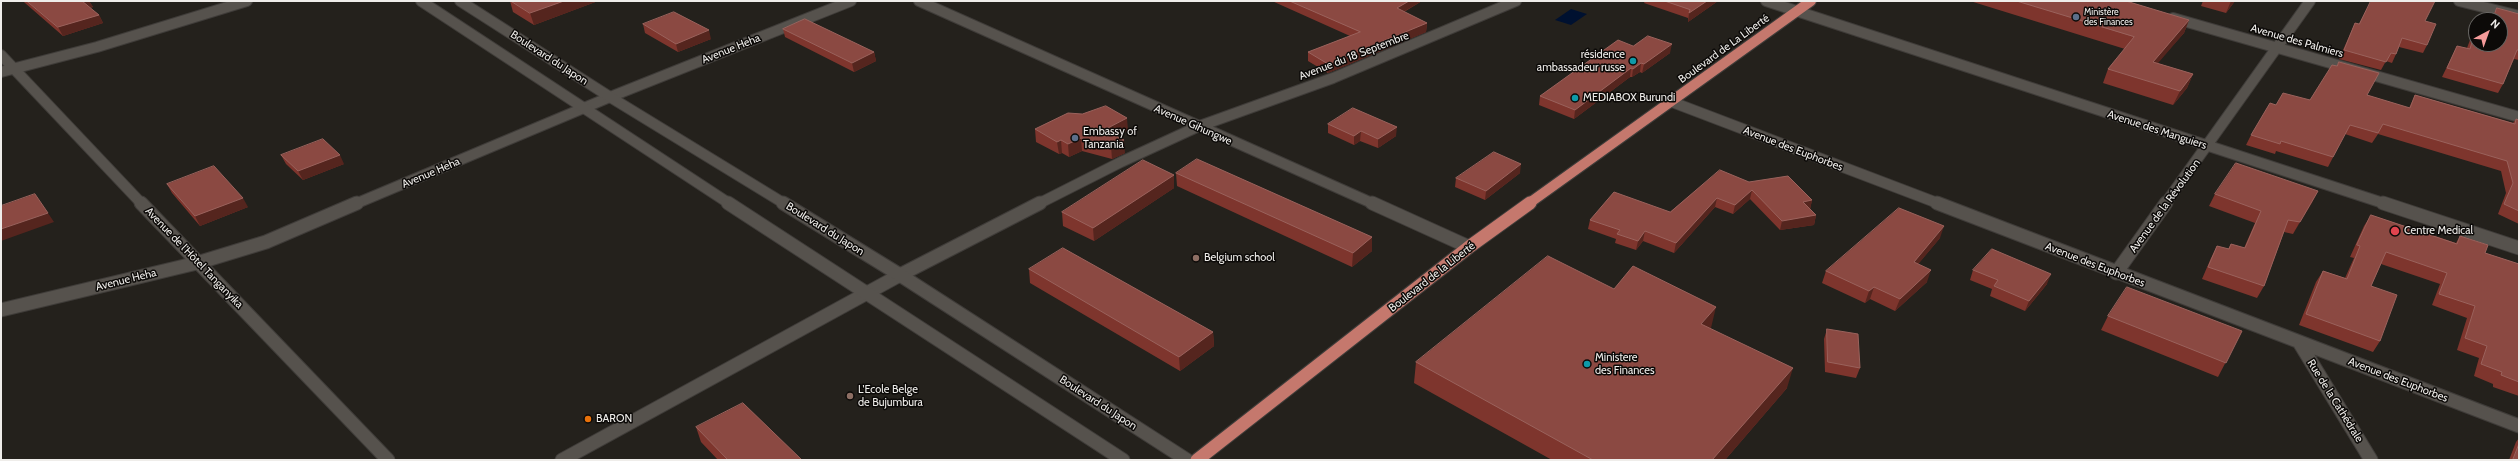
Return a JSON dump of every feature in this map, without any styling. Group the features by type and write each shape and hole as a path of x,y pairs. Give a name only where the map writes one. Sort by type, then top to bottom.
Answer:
{"highway":[{"name":"Boulevard de La Liberté","path":"1672,102 1810,1"},
{"name":"Boulevard de la Liberté","path":"1197,460 1469,247 1672,102"}],"street":[{"path":"1,72 97,47 247,1"},
{"name":"Boulevard du Japon","path":"421,1 586,108 867,295 1122,460"},
{"name":"Boulevard du Japon","path":"460,1 610,97 900,275 1187,460"},
{"name":"Avenue Heha","path":"1,310 197,262 266,242 610,97 850,1"},
{"name":"Avenue Gihungwe","path":"919,1 1197,127 1469,247"},
{"name":"Avenue du 18 Septembre","path":"562,460 867,295 900,275 1121,162 1197,127 1333,78 1516,1"},
{"name":"Avenue des Manguiers","path":"1766,1 2519,248"},
{"name":"Avenue de la Révolution","path":"2116,273 2208,147 2310,1"},
{"path":"2459,1 2519,16"},
{"name":"Avenue des Palmiers","path":"2166,16 2519,117"},
{"name":"Avenue de l'Hôtel Tanganyika","path":"1,55 197,262 388,460"},
{"name":"Avenue des Euphorbes","path":"1672,102 2519,426"},
{"name":"Rue de la Cathédrale","path":"2299,342 2371,460"}],"water":[{"path":"1571,9 1587,14 1571,25 1555,20"}],"building":[{"path":"27,1 82,1 99,15 58,27"},
{"path":"511,1 564,1 530,13"},
{"path":"1290,1 1409,1 1397,8 1427,23 1328,64 1308,52 1360,32"},
{"path":"1665,1 1707,1 1689,13 1690,10"},
{"path":"2017,1 2126,1 2189,20 2153,62 2193,74 2180,91 2108,69 2134,37"},
{"path":"2371,1 2435,1 2425,21 2436,24 2427,45 2402,38 2396,54 2391,53 2386,62 2344,50 2355,23 2359,24"},
{"path":"2497,8 2519,14 2519,50 2517,50 2503,84 2447,68 2457,46 2468,49 2468,52 2508,52 2508,12 2496,12"},
{"path":"674,12 709,30 676,44 643,24"},
{"path":"805,19 874,52 852,63 783,29"},
{"path":"1648,36 1672,44 1644,64 1641,63 1633,69 1631,68 1575,110 1540,96 1618,40 1633,46"},
{"path":"2339,62 2379,73 2367,95 2410,108 2415,95 2515,124 2516,119 2519,120 2519,211 2504,204 2513,183 2507,161 2383,124 2378,133 2350,125 2333,157 2281,141 2280,144 2251,135 2270,103 2276,105 2283,93 2310,100 2332,65 2337,66"},
{"path":"1106,106 1127,118 1104,130 1124,140 1111,146 1081,138 1068,144 1061,140 1057,142 1035,129 1068,113 1082,114"},
{"path":"1353,108 1397,127 1378,139 1361,131 1354,136 1328,124"},
{"path":"323,139 340,155 298,171 281,155"},
{"path":"1494,152 1521,164 1486,191 1456,178"},
{"path":"1197,159 1372,237 1353,253 1176,173"},
{"path":"1143,160 1174,175 1093,228 1062,212"},
{"path":"2236,163 2318,191 2300,222 2288,220 2264,286 2208,267 2217,246 2229,249 2231,244 2245,248 2261,211 2215,194"},
{"path":"214,166 243,198 195,216 167,184"},
{"path":"1720,170 1749,182 1788,176 1812,200 1803,202 1816,215 1782,221 1752,190 1735,205 1717,198 1676,243 1645,231 1638,241 1617,234 1620,230 1590,220 1614,192 1670,212"},
{"path":"35,194 48,213 1,229 1,206"},
{"path":"1899,208 1944,226 1914,262 1931,270 1900,299 1874,287 1869,291 1826,271"},
{"path":"2371,215 2457,244 2460,236 2488,245 2485,253 2519,264 2519,382 2501,375 2502,372 2481,364 2487,346 2465,338 2475,306 2439,294 2447,273 2386,252 2371,286 2397,295 2380,341 2306,314 2323,271 2347,279 2360,246 2357,245"},
{"path":"1063,248 1213,332 1179,357 1029,269"},
{"path":"1992,249 2051,274 2029,301 1994,286 1998,280 1973,270"},
{"name":"Ministere des Finances","path":"1548,256 1614,289 1633,266 1716,307 1701,324 1793,368 1712,460 1593,460 1416,362"},
{"path":"2127,287 2242,331 2226,363 2108,316"},
{"path":"1827,329 1858,334 1860,368 1828,362"},
{"path":"743,403 802,460 728,460 696,427"},
{"path":"2519,444 2519,460 2513,460"}],"place":[{"name":"Ministère des Finances","path":"2076,17"},
{"name":"résidence ambassadeur russe","path":"1633,61"},
{"name":"MEDIABOX Burundi","path":"1575,98"},
{"name":"Embassy of Tanzania","path":"1075,138"},
{"name":"Centre Medical","path":"2395,231"},
{"name":"Belgium school","path":"1196,258"},
{"name":"Ministere des Finances","path":"1587,364"},
{"name":"L'Ecole Belge de Bujumbura","path":"850,396"},
{"name":"BARON","path":"588,419"}]}
